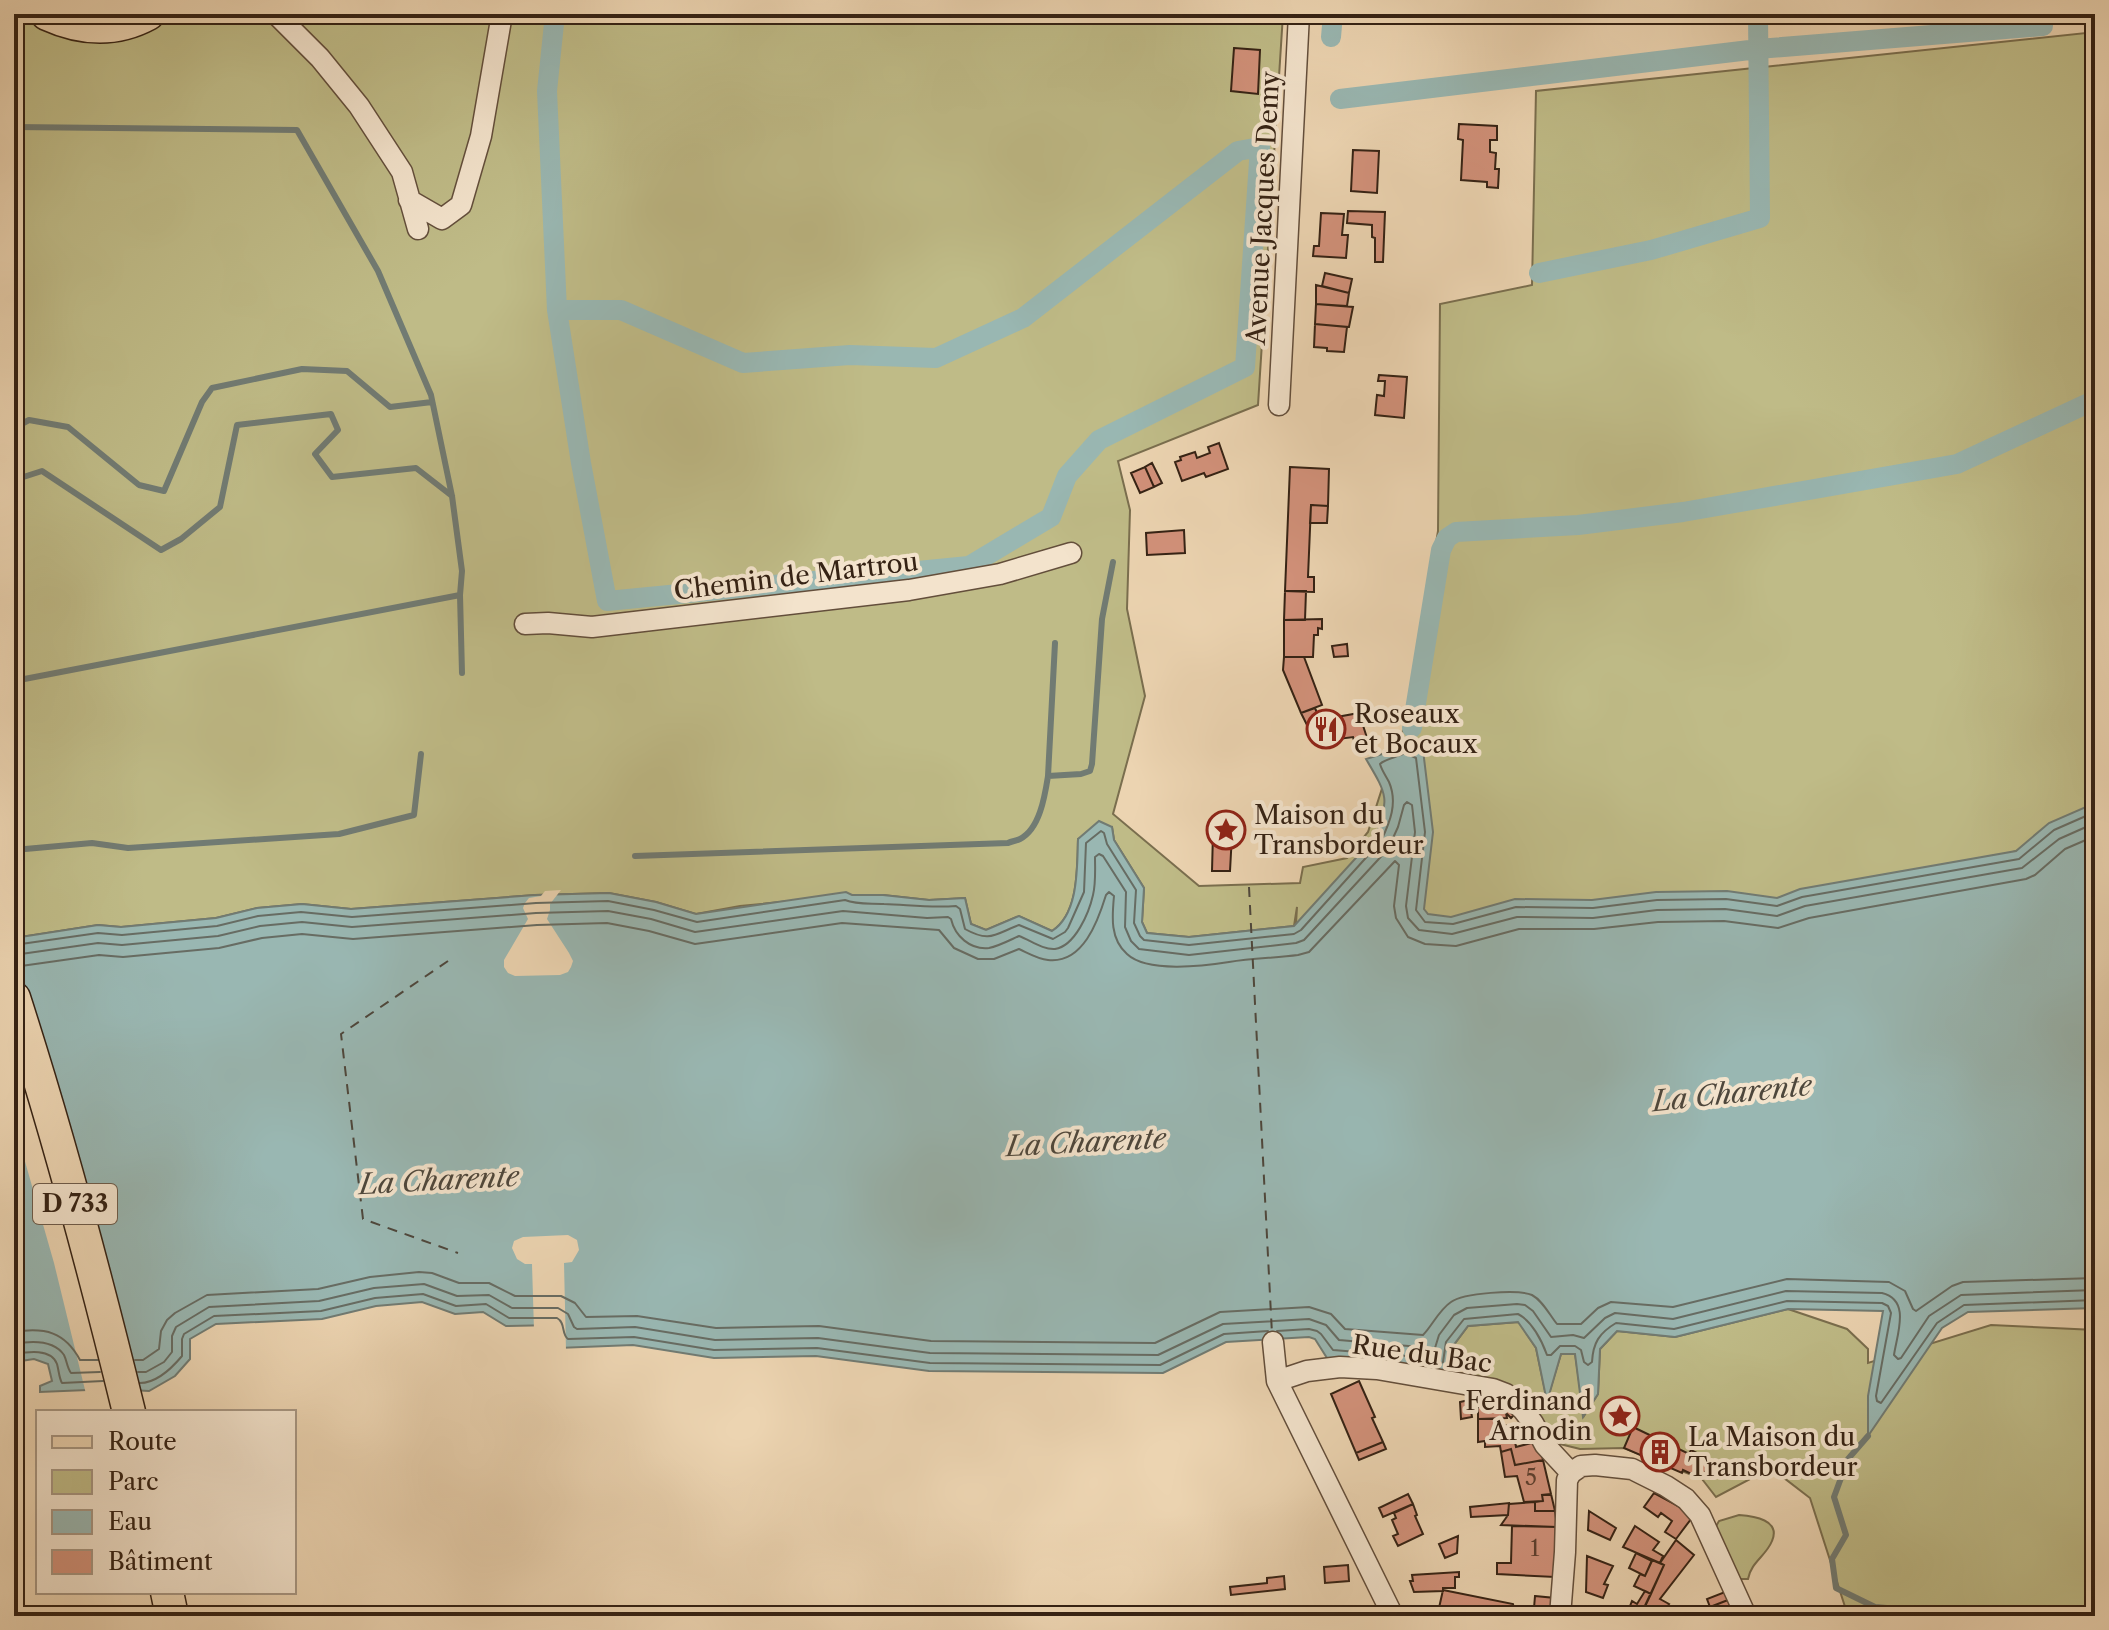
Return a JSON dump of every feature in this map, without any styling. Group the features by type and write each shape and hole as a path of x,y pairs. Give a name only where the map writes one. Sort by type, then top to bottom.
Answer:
{"main road":[{"path":"47,14 78,25 95,27 128,23 148,14"},
{"name":"D 733","path":"14,998 63,1159 129,1410"},
{"name":"D 733","path":"14,1071 43,1166 105,1410"},
{"path":"146,1594 150,1616"},
{"path":"167,1594 172,1616"}],"street":[{"path":"276,14 320,58 359,106 402,172 418,229"},
{"path":"409,200 442,219 461,205 481,136 502,14"},
{"name":"Avenue Jacques Demy","path":"1279,405 1299,14"},
{"name":"Chemin de Martrou","path":"525,624 592,627 909,590 1000,574 1071,553"},
{"path":"1273,1342 1277,1381 1393,1616"},
{"name":"Rue du Bac","path":"1277,1381 1307,1371 1340,1367 1377,1369 1493,1389 1506,1394 1523,1410 1545,1445 1571,1473"},
{"path":"1560,1616 1567,1480 1581,1466 1595,1465 1632,1469 1686,1499 1700,1515 1746,1616"}],"green space":[{"path":"14,14 1283,14 1258,405 1118,461 1130,510 1127,609 1145,696 1113,814 1199,886 1300,883 1303,867 1347,858 1368,832 1396,745 1406,725 1438,531 1440,304 1532,285 1536,91 2095,32 2095,817 2052,841 1792,914 1415,919 1383,849 1296,924 1297,907 1294,926 1189,937 1147,933 1142,922 1144,888 1114,840 1112,827 1078,839 1072,902 1061,923 1052,931 1019,916 986,930 971,924 965,898 929,900 852,895 740,906 696,914 609,893 535,895 351,909 302,904 257,908 216,918 121,927 98,925 14,938"},
{"path":"1788,1309 1847,1329 1868,1349 1868,1363 1991,1325 2095,1330 2095,1616 1848,1616 1810,1498 1771,1468 1716,1497 1702,1479 1624,1448 1580,1449 1556,1443 1461,1366 1451,1363 1453,1346 1468,1326 1519,1322 1536,1348 1547,1400 1561,1354 1575,1353 1584,1416 1598,1394 1600,1349 1617,1331 1675,1337"},
{"path":"1739,1515 1764,1520 1773,1528 1774,1534 1748,1579 1740,1579 1715,1528 1719,1521"}],"water":[{"name":"La Charente","path":"1402,745 1423,750 1433,832 1424,909 1428,914 1451,917 1515,899 1592,900 1656,892 1727,891 1777,898 1800,889 2016,851 2049,823 2095,803 2095,1308 1968,1312 1942,1328 1868,1436 1868,1396 1883,1311 1788,1309 1675,1337 1617,1331 1600,1349 1598,1394 1583,1417 1575,1354 1561,1354 1547,1402 1536,1348 1518,1322 1468,1326 1453,1346 1449,1377 1419,1365 1327,1358 1315,1339 1309,1337 1226,1342 1163,1373 929,1371 816,1356 714,1358 633,1345 558,1348 555,1325 506,1326 483,1312 455,1314 422,1302 376,1306 322,1319 216,1324 190,1339 190,1359 175,1376 149,1391 40,1392 40,1386 52,1381 48,1364 34,1359 14,1362 14,938 98,925 121,927 216,918 257,908 302,904 351,909 535,895 609,893 696,914 846,892 852,895 929,900 965,898 971,924 986,930 1019,916 1052,931 1061,923 1072,902 1078,839 1099,821 1112,827 1114,840 1144,888 1142,922 1147,933 1189,937 1294,926 1375,837 1383,814 1384,796 1366,759"}],"pier":[{"path":"561,890 550,904 547,919 573,961 568,972 515,976 508,973 504,960 528,919 523,908 525,903 545,891"},
{"path":"14,951 61,1102 112,1393 86,1394 54,1263 14,1123"},
{"path":"568,1235 577,1240 579,1250 572,1262 564,1263 566,1351 558,1352 552,1329 534,1330 532,1264 517,1259 512,1248 514,1241 523,1237"}],"building":[{"path":"1234,48 1260,50 1258,94 1231,91"},
{"path":"1459,124 1497,126 1497,140 1490,140 1490,152 1496,153 1498,188 1487,187 1487,182 1461,180 1463,140 1458,139"},
{"path":"1353,150 1379,151 1377,193 1351,191"},
{"path":"1348,211 1385,212 1383,262 1375,262 1372,225 1347,223"},
{"path":"1321,213 1344,214 1342,235 1348,235 1346,258 1313,256 1314,246 1319,246"},
{"path":"1325,273 1352,279 1349,293 1322,286"},
{"path":"1316,285 1349,293 1347,306 1316,304"},
{"path":"1316,304 1353,307 1349,327 1315,324"},
{"path":"1315,324 1347,327 1344,352 1314,347"},
{"path":"1379,375 1407,377 1404,418 1375,415 1377,395 1384,396 1385,381 1378,381"},
{"path":"1219,443 1228,469 1182,481 1175,462 1195,452 1197,458 1210,453 1208,447"},
{"path":"1152,463 1162,483 1154,487 1145,467"},
{"path":"1145,467 1154,487 1140,493 1131,473"},
{"path":"1290,467 1329,469 1328,506 1311,505 1308,577 1314,577 1314,592 1285,591"},
{"path":"1311,505 1328,506 1327,523 1310,523"},
{"path":"1184,530 1185,553 1147,555 1146,533"},
{"path":"1285,591 1306,591 1305,620 1284,620"},
{"path":"1322,619 1322,629 1318,628 1318,635 1314,635 1313,657 1284,657 1284,620"},
{"path":"1347,644 1348,656 1334,657 1332,646"},
{"path":"1284,657 1304,657 1322,705 1301,713 1283,670"},
{"path":"1315,708 1320,720 1307,725 1301,713"},
{"path":"1359,713 1368,741 1355,744 1353,737 1324,741 1320,720"},
{"path":"1213,833 1232,834 1230,871 1212,871"},
{"path":"1359,1381 1383,1442 1356,1453 1331,1394"},
{"path":"1480,1398 1508,1404 1516,1413 1511,1418 1506,1413 1478,1406 1470,1410 1469,1400"},
{"path":"1469,1400 1472,1417 1461,1419 1460,1402"},
{"path":"1478,1406 1506,1413 1507,1418 1478,1419"},
{"path":"1478,1419 1499,1419 1500,1427 1509,1425 1516,1447 1539,1441 1543,1460 1515,1465 1511,1449 1501,1452 1500,1446 1485,1447 1485,1441 1478,1442"},
{"name":"La Maison du Transbordeur","path":"1633,1427 1689,1454 1691,1450 1711,1460 1702,1479 1624,1448"},
{"path":"1383,1442 1386,1449 1359,1460 1356,1453"},
{"path":"1511,1449 1515,1465 1543,1460 1551,1494 1542,1495 1543,1501 1524,1502 1517,1476 1505,1477 1501,1452"},
{"path":"1654,1493 1682,1508 1691,1519 1676,1539 1665,1532 1672,1521 1661,1513 1658,1517 1644,1507"},
{"path":"1408,1494 1413,1504 1383,1517 1379,1508"},
{"path":"1551,1494 1555,1511 1535,1511 1535,1502 1543,1501 1542,1495"},
{"path":"1535,1502 1535,1511 1555,1511 1557,1527 1501,1525 1508,1515 1509,1504"},
{"path":"1509,1503 1508,1515 1471,1517 1470,1507"},
{"path":"1413,1504 1423,1534 1398,1546 1393,1536 1398,1534 1392,1520 1396,1518 1394,1513"},
{"path":"1589,1511 1616,1528 1610,1540 1588,1530"},
{"path":"1512,1526 1557,1527 1555,1577 1497,1574 1497,1563 1511,1563"},
{"path":"1635,1526 1659,1542 1653,1550 1663,1556 1660,1563 1623,1547"},
{"path":"1458,1536 1457,1553 1445,1558 1439,1544"},
{"path":"1676,1540 1694,1555 1660,1599 1669,1604 1660,1616 1652,1616 1643,1610 1664,1565 1660,1563"},
{"path":"1636,1553 1652,1561 1645,1576 1629,1568"},
{"path":"1587,1556 1613,1566 1604,1584 1608,1585 1603,1598 1586,1592"},
{"path":"1652,1560 1664,1565 1651,1594 1634,1586 1640,1574 1645,1576"},
{"path":"1348,1565 1349,1581 1325,1583 1324,1567"},
{"path":"1459,1572 1459,1577 1455,1577 1455,1588 1443,1588 1443,1591 1414,1592 1410,1581 1413,1581 1412,1575"},
{"path":"1284,1576 1285,1589 1231,1595 1230,1587 1267,1583 1267,1578"},
{"path":"1443,1590 1513,1604 1515,1615 1530,1616 1480,1616 1450,1610 1448,1616 1433,1616 1435,1607 1439,1608"},
{"path":"1645,1591 1651,1594 1641,1615 1627,1614 1632,1601 1637,1604"},
{"path":"1725,1592 1728,1600 1710,1607 1707,1599"},
{"path":"1535,1596 1555,1598 1553,1610 1534,1608"},
{"path":"1728,1600 1732,1611 1727,1616 1699,1616 1705,1609"}],"waterway":[{"path":"555,14 547,91 557,310 607,601 969,566 1051,517 1067,476 1099,440 1245,367 1260,147 1238,151 1023,318 936,358 850,355 743,363 621,310 557,310"},
{"path":"1331,37 1333,14"},
{"path":"1539,273 1651,250 1760,218 1758,14"},
{"path":"1340,99 1758,49 2043,26 2043,14"},
{"path":"14,127 297,130 378,271 431,395 452,496 462,571 462,673"},
{"path":"14,428 29,420 68,427 139,485 164,491 202,402 212,388 302,369 347,371 390,407 432,402"},
{"path":"1412,728 1441,550 1447,538 1456,532 1578,525 1683,512 1957,464 2095,400"},
{"path":"14,480 42,471 161,550 181,539 220,507 237,425 331,414 338,430 315,454 332,477 416,468 452,496"},
{"path":"1048,776 1090,771 1102,619 1113,562"},
{"path":"14,681 460,595"},
{"path":"635,856 1008,843 1020,839 1037,820 1047,784 1055,643"},
{"path":"14,850 92,843 128,848 339,834 414,815 421,754"},
{"path":"1868,1436 1848,1459 1834,1497 1846,1535 1832,1559 1836,1588 1875,1607 1934,1612 1943,1616"}],"ferry route":[{"path":"1249,887 1272,1334"},
{"path":"448,961 341,1034 363,1219 458,1253"}],"place":[{"name":"Roseaux et Bocaux","path":"1326,729"},
{"name":"Maison du Transbordeur","path":"1226,830"},
{"name":"Ferdinand Arnodin","path":"1620,1416"},
{"name":"La Maison du Transbordeur","path":"1660,1452"}]}
